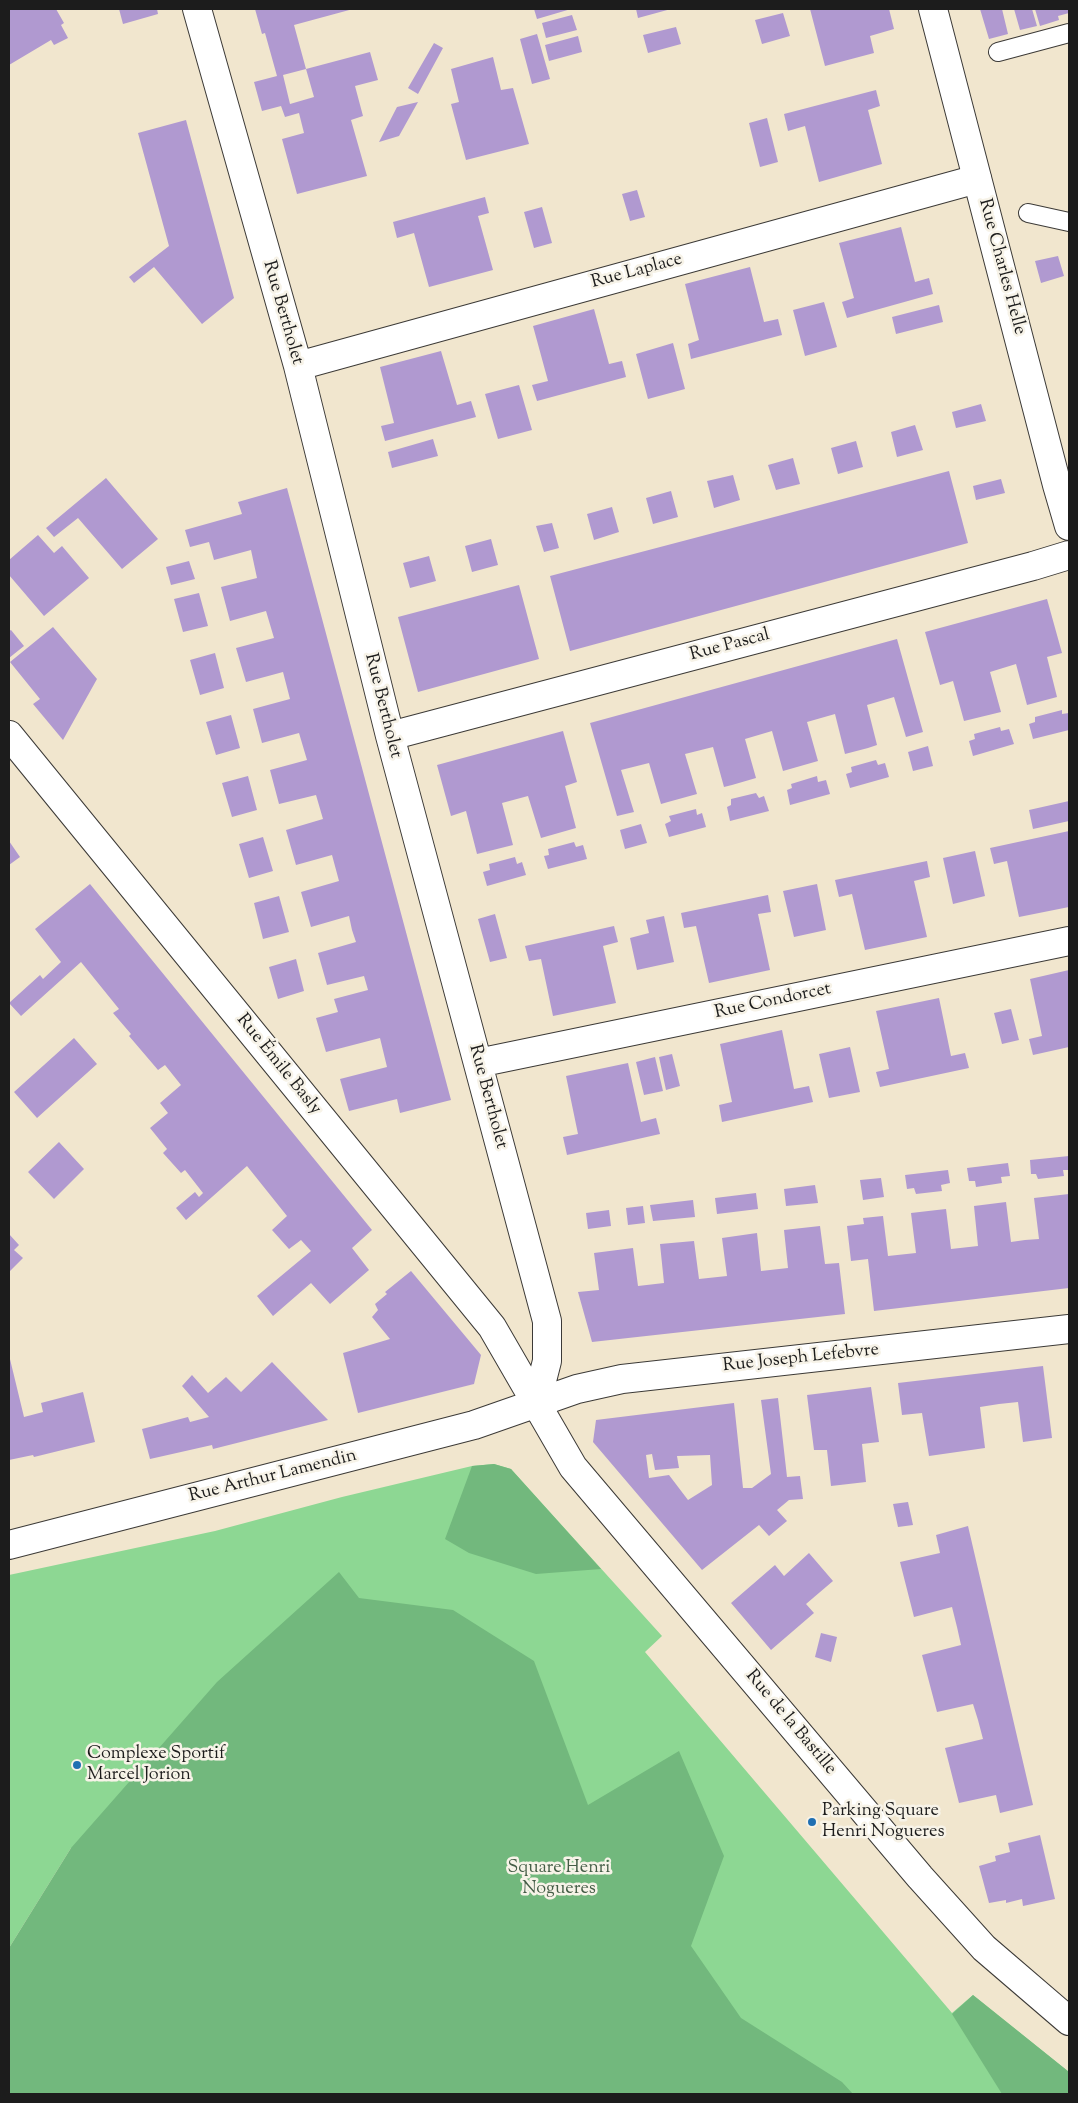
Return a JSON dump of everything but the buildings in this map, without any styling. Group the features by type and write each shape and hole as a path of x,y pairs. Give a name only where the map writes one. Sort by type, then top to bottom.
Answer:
{"street":[{"name":"Rue Bertholet","path":"197,9 298,366 390,736 547,1321 547,1361 536,1404"},
{"name":"Rue Charles Helle","path":"933,9 1069,526"},
{"name":"Rue Laplace","path":"298,366 977,178"},
{"name":"Rue Pascal","path":"390,736 1069,555"},
{"name":"Rue Émile Basly","path":"9,735 492,1327 536,1404"},
{"name":"Rue Condorcet","path":"478,1063 1069,941"},
{"name":"Rue Joseph Lefebvre","path":"536,1404 577,1389 622,1379 1069,1329"},
{"name":"Rue Arthur Lamendin","path":"9,1545 474,1425 536,1404"},
{"name":"Rue de la Bastille","path":"536,1404 573,1468 920,1877 984,1948 1069,2021"}],"lane":[{"path":"998,52 1069,33"},
{"path":"1028,213 1069,222"}],"green space":[{"name":"Square Henri Nogueres","path":"494,1464 511,1469 662,1636 645,1652 952,2013 973,1995 1069,2072 1069,2094 431,2094 71,1848 9,1948 9,1575 215,1531 342,1497 472,1466"},
{"path":"494,1464 511,1469 601,1569 536,1574 469,1553 445,1539 472,1466"},
{"name":"Square Henri Nogueres","path":"339,1572 359,1598 453,1610 534,1661 588,1805 679,1751 724,1856 691,1946 741,2018 842,2082 853,2094 9,2094 9,1948 71,1848 217,1682"},
{"path":"973,1995 1069,2072 1069,2094 1002,2094 952,2014"}],"place":[{"name":"Complexe Sportif Marcel Jorion","path":"77,1765"},
{"name":"Parking Square Henri Nogueres","path":"812,1822"}]}
